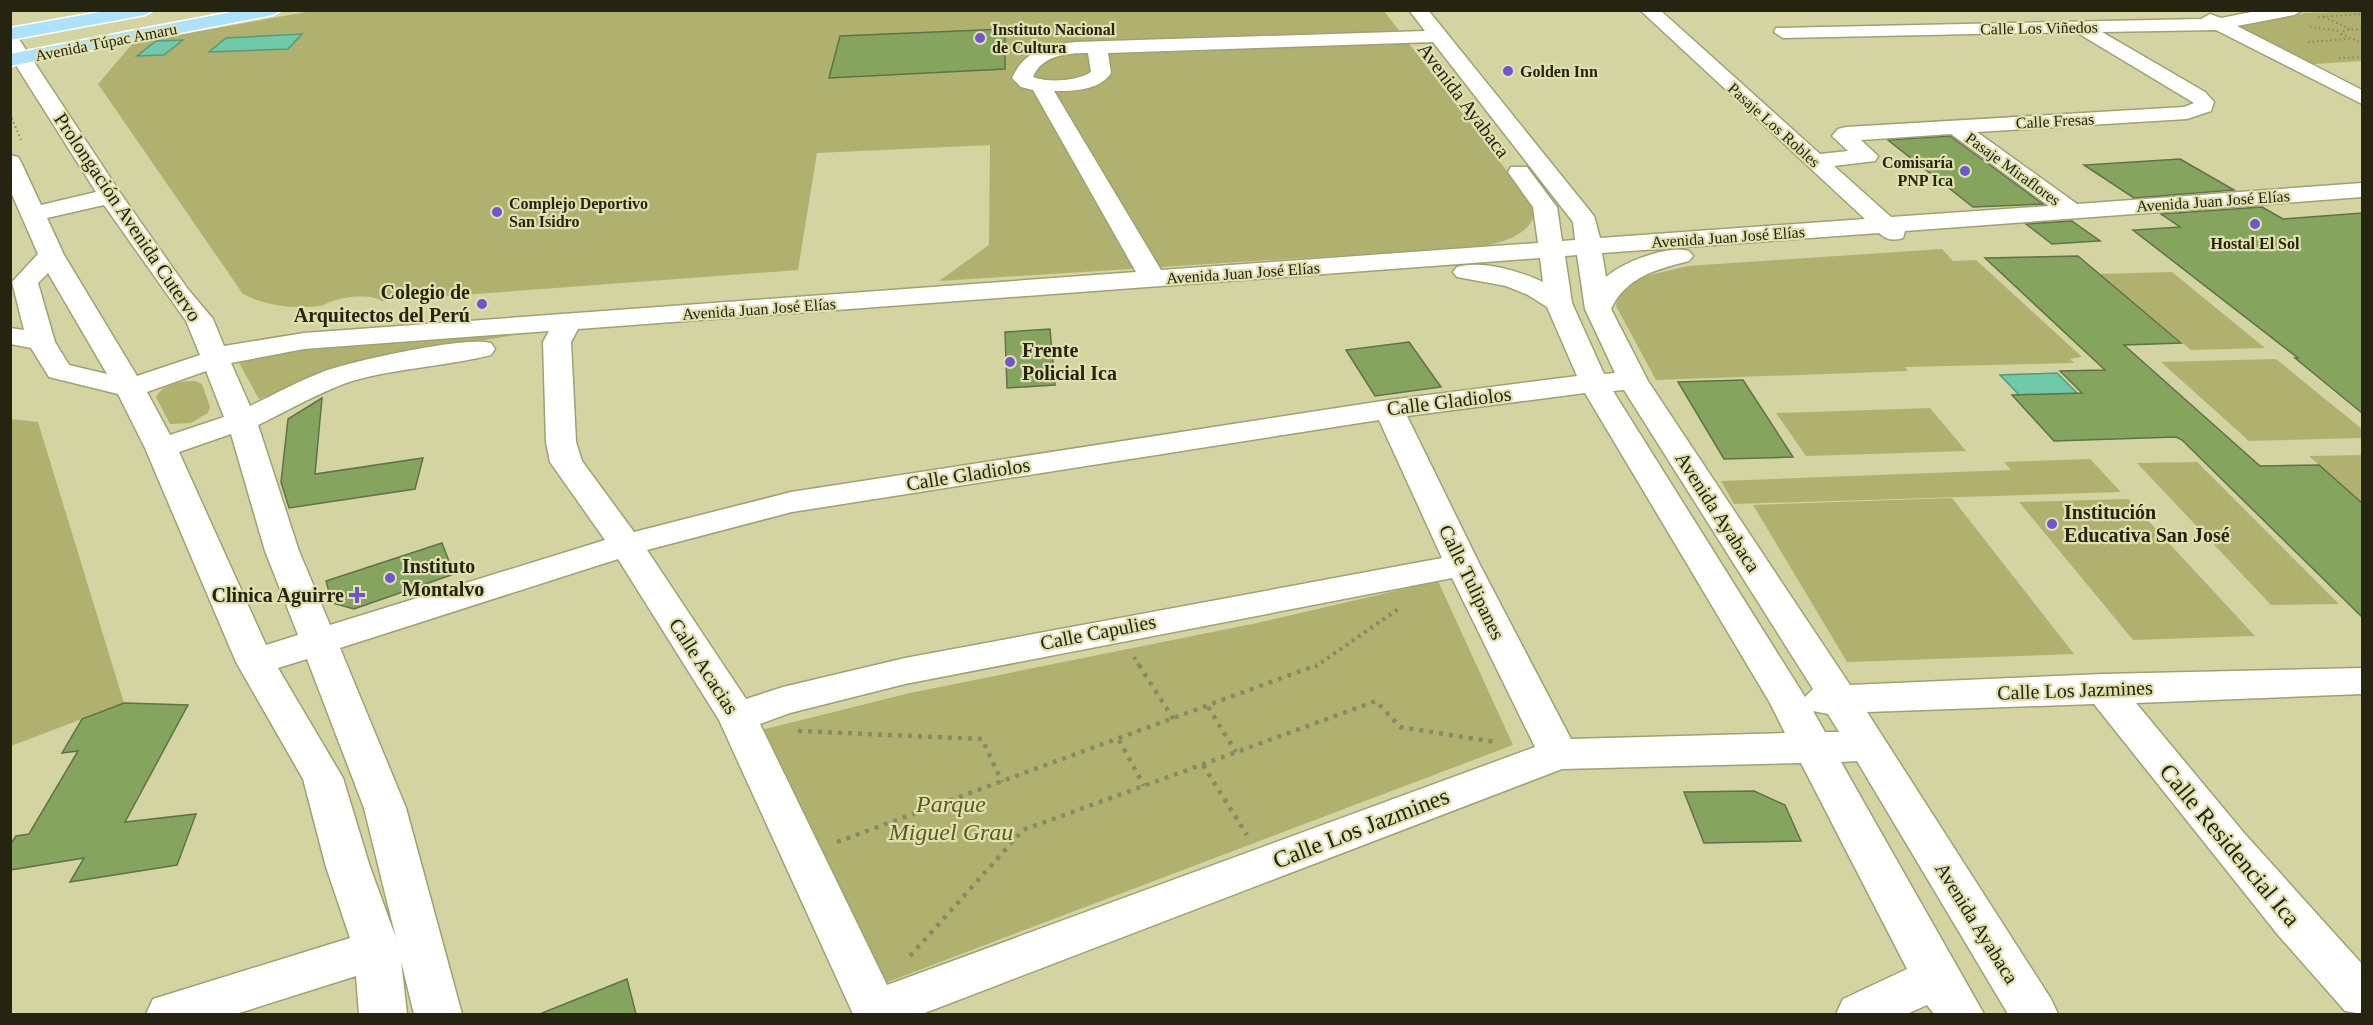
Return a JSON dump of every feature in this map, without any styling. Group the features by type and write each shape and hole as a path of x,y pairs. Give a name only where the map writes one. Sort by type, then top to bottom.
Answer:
{"main road":[{"name":"Avenida Túpac Amaru","path":"14,48 145,10"},
{"name":"Avenida Túpac Amaru","path":"14,48 273,10"}],"street":[{"name":"Avenida Ayabaca","path":"1395,10 1424,28 1588,243 1598,309 1633,381 1839,699 2034,1014"},
{"name":"Pasaje Los Robles","path":"1649,10 1892,232"},
{"path":"2194,10 2362,98"},
{"name":"Calle Los Viñedos","path":"1783,32 2217,24 2294,10"},
{"name":"Avenida Ayabaca","path":"1424,28 1545,207 1559,303 1594,383 1788,701 1948,996"},
{"path":"1097,48 1101,73 1098,77 1077,83 1040,85 1028,83 1022,78 1024,71 1041,56 1063,49 1424,28"},
{"name":"Calle Fresas","path":"1814,161 1867,156 1844,134 2187,113 2204,107 2204,102 2198,96 2082,28"},
{"name":"Prolongación Avenida Cutervo","path":"14,48 110,196 178,294 199,319 241,421 282,551 385,808 438,1014"},
{"path":"1040,85 1154,280"},
{"name":"Pasaje Miraflores","path":"1954,126 2072,211"},
{"path":"10,162 35,214 51,255 130,388 161,448 255,662 323,778 348,867 377,950 383,1014"},
{"name":"Avenida Juan José Elías","path":"1892,232 2072,211 2362,190"},
{"path":"35,214 110,196"},
{"name":"Avenida Juan José Elías","path":"130,388 214,358 304,341 727,326 1552,257 1588,243 1678,248 2362,201"},
{"path":"1474,263 1536,236 1545,207"},
{"path":"1588,243 1631,238 1678,248"},
{"path":"1598,309 1610,285 1622,275 1654,262 1678,248"},
{"path":"51,255 25,282 41,342 59,371 130,388"},
{"path":"1474,263 1493,274 1528,284 1559,303"},
{"name":"Avenida Juan José Elías","path":"161,448 241,421 336,377 427,356 562,332 1154,280 1474,263"},
{"name":"Calle Acacias","path":"562,332 561,442 566,462 626,545 737,717 876,1013"},
{"path":"10,336 41,342"},
{"name":"Calle Gladiolos","path":"255,662 626,545 791,502 1389,409 1594,383 1633,381"},
{"name":"Calle Tulipanes","path":"1389,409 1463,565 1559,753"},
{"name":"Calle Capulies","path":"737,717 783,701 916,668 1463,565"},
{"name":"Calle Los Jazmines","path":"1788,701 2103,688 2362,681"},
{"name":"Calle Residencial Ica","path":"2103,688 2207,821 2293,923 2362,996"},
{"name":"Calle Los Jazmines","path":"876,1013 1559,753 1867,746"},
{"path":"170,1014 377,950"},
{"path":"1860,1014 1948,996"}],"path":[{"path":"2323,16 2351,29 2362,29"},
{"path":"2351,29 2341,34 2362,44"},
{"path":"830,844 1311,670 1409,602"},
{"path":"1129,648 1174,720"},
{"path":"908,958 1023,830 1376,701 1400,727 1502,744"},
{"path":"1208,707 1236,752"},
{"path":"796,731 982,739 1002,782"},
{"path":"1119,740 1144,786"},
{"path":"1203,765 1252,844"}],"green space":[{"path":"312,11 1384,11 1537,210 1522,232 1507,240 1480,247 939,281 989,245 990,145 817,153 798,270 382,301 372,297 351,297 320,306 280,306 243,294 98,84 133,43"},
{"path":"2362,11 2362,61 2299,65 2220,25 2306,13"},
{"path":"1942,249 1953,261 1976,260 2082,357 2070,359 2074,363 1905,367 1908,371 1656,380 1616,306 1618,297 1641,277 1688,266"},
{"path":"2172,272 2265,348 2191,350 2099,274"},
{"path":"550,329 384,357 259,399 237,359 299,348"},
{"path":"2276,359 2362,429 2362,438 2249,441 2161,362"},
{"path":"195,381 202,384 210,407 208,413 191,423 170,424 156,397 168,386"},
{"path":"1930,408 1966,451 1806,456 1776,413"},
{"path":"11,419 38,422 124,703 11,746"},
{"path":"2362,455 2362,503 2309,456"},
{"path":"2090,459 2121,492 1734,504 1721,481 2011,470 2004,462"},
{"path":"2197,462 2339,604 2271,605 2137,463"},
{"path":"1952,498 2074,654 1847,662 1753,505"},
{"path":"2128,499 2255,636 2133,640 2019,502"},
{"name":"Parque Miguel Grau","path":"1438,581 1513,745 885,983 761,730 910,693 1257,623"}],"shaded area":[{"path":"302,34 288,49 209,52 226,38"},
{"path":"183,40 164,55 137,56 156,41"},
{"path":"2057,373 2118,434 2058,436 2000,375"}],"building":[{"path":"1005,29 1005,69 829,78 840,36"},
{"name":"Comisaría PNP Ica","path":"1950,136 2043,204 1973,207 1888,140"},
{"path":"2180,159 2234,190 2134,198 2084,165"},
{"path":"2262,207 2283,219 2362,213 2362,413 2295,358 2298,358 2133,230 2180,227 2161,214"},
{"path":"2072,221 2100,241 2052,244 2026,224"},
{"path":"2078,256 2181,343 2124,345 2260,466 2319,465 2362,503 2362,617 2182,440 2176,437 2054,441 2012,395 2082,393 2060,371 2105,370 1985,258"},
{"path":"1050,329 1055,385 1007,388 1005,332"},
{"path":"1409,342 1441,387 1375,396 1346,350"},
{"path":"1743,380 1793,457 1724,459 1678,382"},
{"path":"322,398 315,474 423,458 415,489 289,508 281,482 288,419"},
{"name":"Instituto Montalvo","path":"442,543 454,574 354,609 332,603 326,581"},
{"path":"124,703 188,705 125,822 196,814 177,865 70,882 84,858 10,870 10,845 16,836 29,834 78,751 62,753 82,719"},
{"path":"1754,791 1785,805 1801,841 1704,843 1684,792"},
{"path":"627,979 636,1014 542,1014 542,1013"}],"place":[{"name":"Instituto Nacional de Cultura","path":"980,38"},
{"name":"Golden Inn","path":"1508,71"},
{"name":"Comisaría PNP Ica","path":"1965,171"},
{"name":"Complejo Deportivo San Isidro","path":"497,212"},
{"name":"Hostal El Sol","path":"2255,224"},
{"name":"Colegio de Arquitectos del Perú","path":"482,304"},
{"name":"Frente Policial Ica","path":"1010,362"},
{"name":"Institución Educativa San José","path":"2052,524"},
{"name":"Instituto Montalvo","path":"390,578"},
{"name":"Clinica Aguirre","path":"357,595"}]}
